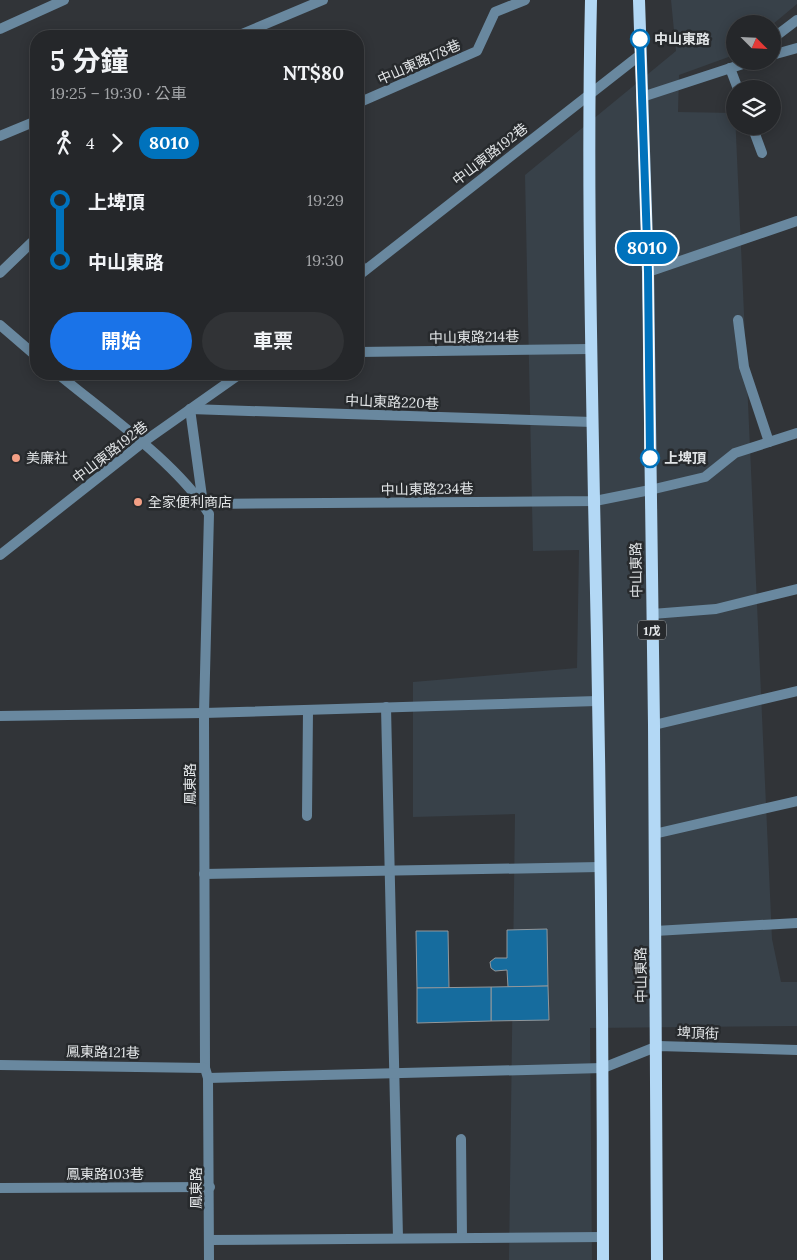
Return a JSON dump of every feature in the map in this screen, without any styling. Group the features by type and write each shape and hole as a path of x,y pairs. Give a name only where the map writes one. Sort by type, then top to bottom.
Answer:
{"main road":[{"path":"592,0 589,94 590,349 603,1068 603,1260"},
{"name":"中山東路","path":"639,0 648,272 655,931 658,1046 657,1260"}],"street":[{"path":"0,29 64,0"},
{"path":"250,30 322,0"},
{"name":"中山東路178巷","path":"364,100 476,51 495,12 525,0"},
{"path":"781,32 797,20"},
{"path":"781,52 797,48"},
{"name":"中山東路192巷","path":"364,270 640,55"},
{"path":"642,97 726,69"},
{"path":"0,136 30,124"},
{"path":"755,135 762,153"},
{"path":"648,272 797,221"},
{"path":"0,273 30,246"},
{"path":"738,320 744,367 769,442"},
{"path":"0,325 30,351"},
{"name":"中山東路214巷","path":"364,352 590,349"},
{"name":"鳳東路","path":"65,380 142,443 197,496 209,514 204,713 206,1073 210,1186 209,1260"},
{"name":"中山東路192巷","path":"0,555 142,443 231,380"},
{"path":"190,409 203,504"},
{"name":"中山東路220巷","path":"190,409 592,422"},
{"name":"中山東路234巷","path":"203,504 594,501 705,477 735,453 797,433"},
{"path":"652,614 716,609 797,589"},
{"path":"654,725 797,691"},
{"path":"0,716 204,713 597,701"},
{"path":"386,707 398,1238"},
{"path":"306,816 308,710"},
{"path":"654,834 797,801"},
{"path":"204,874 600,867"},
{"path":"655,931 797,923"},
{"name":"埤頂街","path":"603,1068 658,1046 797,1050"},
{"name":"鳳東路121巷","path":"0,1064 206,1073 394,1074 603,1068"},
{"path":"461,1139 462,1238"},
{"name":"鳳東路103巷","path":"0,1188 210,1186"},
{"path":"209,1240 603,1238"}],"shaded area":[{"path":"671,0 797,0 797,4 781,17 781,15 726,15 726,58 679,75 678,112 726,113 726,135 736,135 772,939 781,982 797,982 797,1026 590,1028 592,1260 509,1260 515,814 413,817 413,682 577,668 579,550 533,551 525,175 676,51"}],"building":[{"path":"547,929 548,986 508,987 507,970 495,971 491,968 490,962 495,958 507,958 507,930"},
{"path":"416,931 448,931 449,988 417,988"},
{"path":"548,986 549,1020 491,1021 491,987"},
{"path":"491,987 491,1021 417,1023 417,988"}],"bus line":[{"name":"8010","path":"640,39 648,272 650,458"}],"place":[{"name":"中山東路","path":"640,39"},
{"name":"美廉社","path":"16,458"},
{"name":"上埤頂","path":"650,458"},
{"name":"全家便利商店","path":"138,502"}]}
